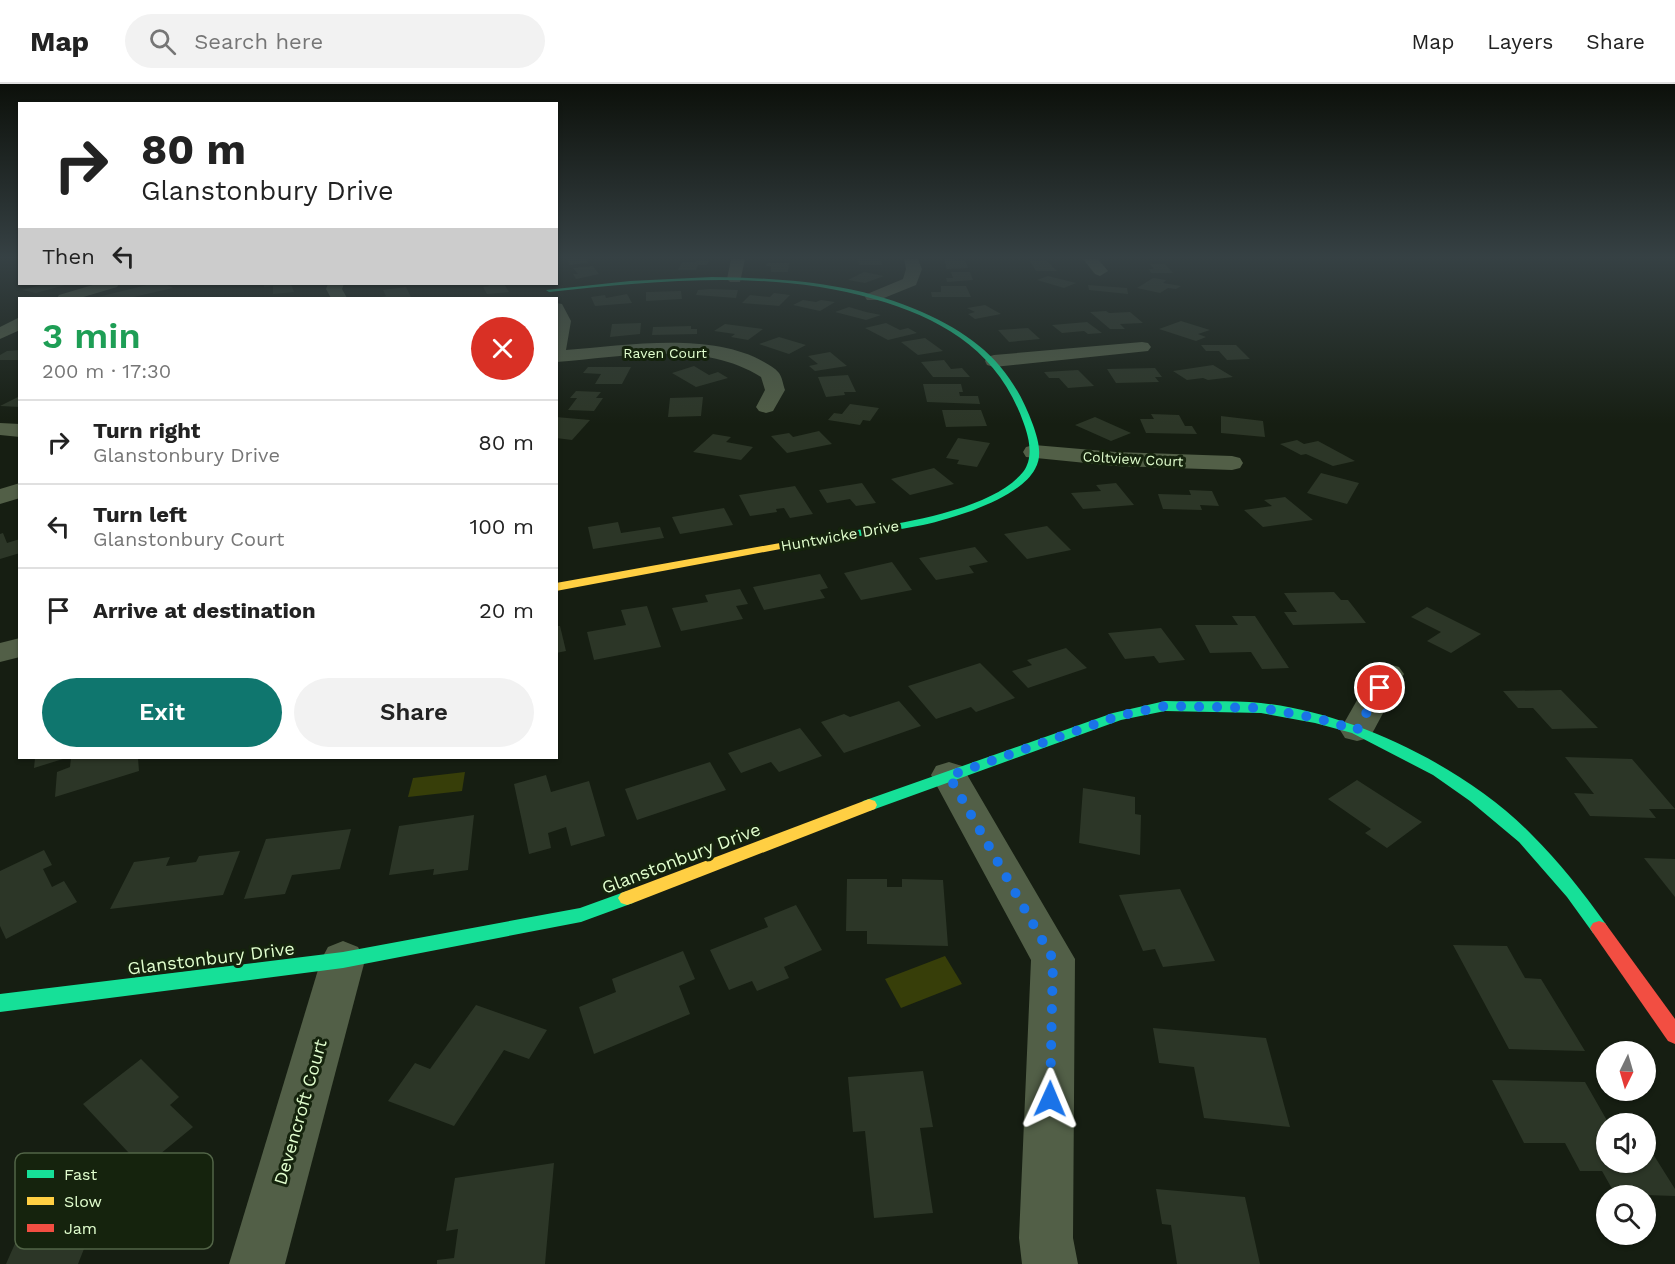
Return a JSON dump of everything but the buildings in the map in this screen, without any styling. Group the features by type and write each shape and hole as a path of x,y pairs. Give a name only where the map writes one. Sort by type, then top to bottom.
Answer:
{"street":[{"path":"558,343 562,321 559,314"},
{"path":"922,314 952,330 994,361 1015,391 1032,431 1035,452"},
{"path":"0,334 18,323"},
{"path":"0,339 18,338"},
{"path":"994,361 1142,347"},
{"name":"Raven Court","path":"558,354 707,352 745,360 770,374 775,390 766,407"},
{"path":"0,429 18,431"},
{"name":"Coltview Court","path":"1035,452 1116,459 1232,463"},
{"name":"Huntwicke Drive","path":"558,587 921,521 974,508 1008,488 1029,471 1035,452"},
{"path":"0,497 18,491"},
{"path":"0,653 18,648"},
{"path":"1357,730 1388,674"},
{"name":"Glanstonbury Drive","path":"0,1003 343,960 582,915 949,776 1118,716 1165,706 1261,708 1316,718 1357,730 1438,771 1476,797 1525,838 1573,892 1675,1035"},
{"path":"949,776 1053,959 1046,1238 1050,1264"},
{"name":"Devencroft Court","path":"257,1264 343,960"}],"shaded area":[{"path":"465,772 462,791 408,797 413,778"},
{"path":"945,956 962,984 901,1008 885,979"}],"traffic: fast":[{"path":"819,539 927,521 955,513 981,504 1004,491 1025,476 1032,466 1034,447 1030,429 1019,402 999,368 969,341 919,314"},
{"path":"869,805 1118,716 1165,706 1261,708 1316,718 1357,730 1438,771 1476,797 1525,838 1573,892 1599,928"},
{"path":"0,1003 343,960 581,915 627,898"}],"traffic: slow":[{"path":"558,587 819,539"},
{"path":"627,898 869,805"}],"traffic: jam":[{"path":"1599,928 1675,1035"}],"route":[{"path":"1050,1099 1053,959 949,776 1118,716 1165,706 1213,705 1261,708 1316,718 1357,730 1380,688"}]}
